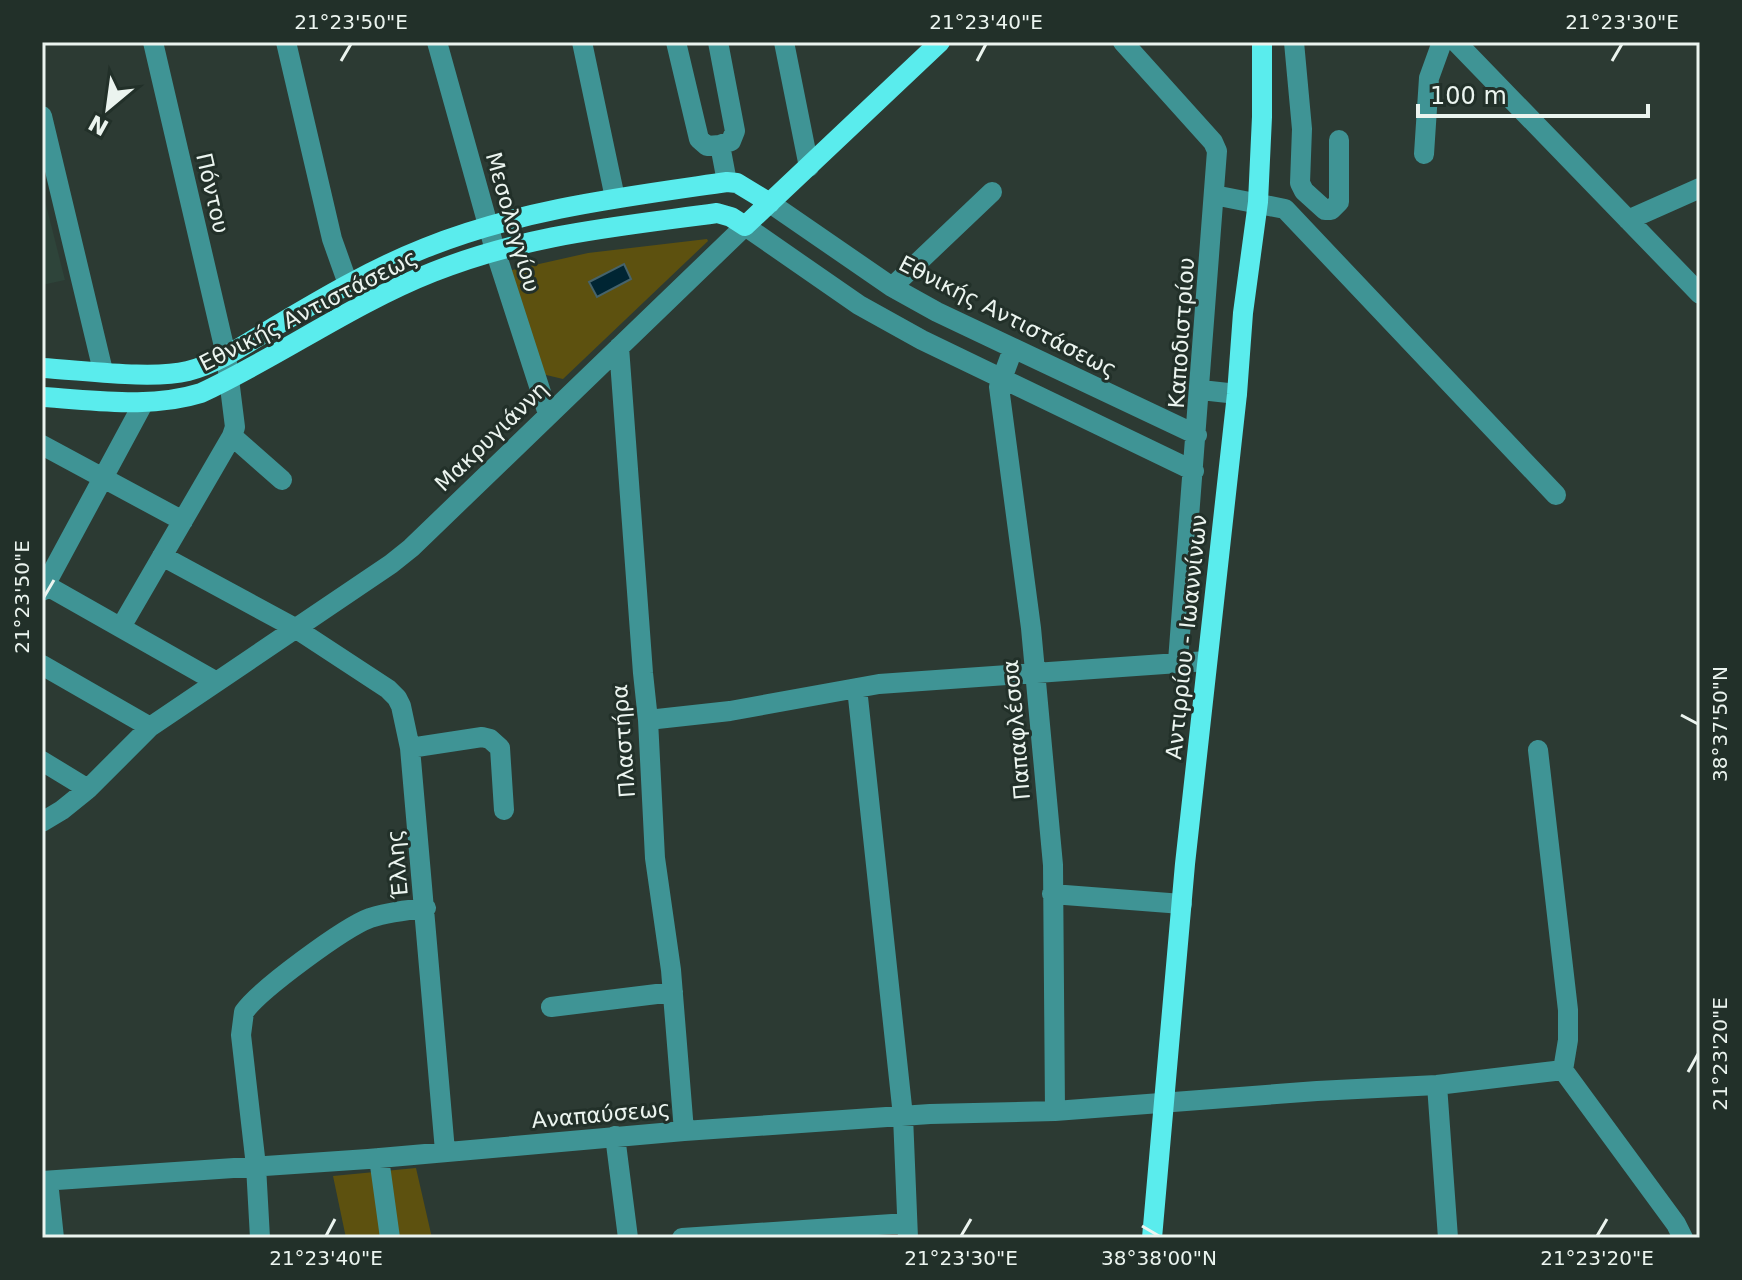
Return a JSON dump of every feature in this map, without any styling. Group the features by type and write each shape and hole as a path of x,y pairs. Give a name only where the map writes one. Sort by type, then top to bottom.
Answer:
{"main road":[{"name":"Μακρυγιάννη","path":"745,226 940,42"},
{"name":"Αντιρρίου - Ιωαννίνων","path":"1152,1238 1182,904 1243,313 1258,202 1262,42"},
{"name":"Εθνικής Αντιστάσεως","path":"42,368 160,375 186,372 226,355 348,284 425,248 488,225 544,210 727,182 737,183 770,203"},
{"name":"Εθνικής Αντιστάσεως","path":"42,397 144,402 187,397 230,379 388,292 432,272 495,250 560,234 717,213 745,226"}],"street":[{"name":"Πόντου","path":"153,42 226,355 235,427 232,436"},
{"path":"286,42 332,239 348,284"},
{"name":"Μεσολογγίου","path":"437,42 495,250 548,414"},
{"path":"582,42 615,198"},
{"path":"676,42 699,139 707,146 731,141 735,131 718,42"},
{"path":"784,42 809,167"},
{"name":"Καποδιστρίου","path":"1123,42 1216,147 1201,390 1178,661"},
{"path":"1294,42 1302,129 1300,183 1304,191 1325,210 1331,210 1338,204 1339,140"},
{"path":"1424,154 1429,78 1442,42"},
{"path":"1456,42 1700,294"},
{"path":"42,116 103,371"},
{"path":"720,145 727,182"},
{"path":"1628,220 1700,188"},
{"path":"1285,209 1304,191"},
{"path":"892,287 992,192"},
{"path":"1214,195 1285,209 1556,495"},
{"name":"Εθνικής Αντιστάσεως","path":"770,203 892,287 1013,349 1197,435"},
{"name":"Εθνικής Αντιστάσεως","path":"745,226 859,305 922,340 1194,471"},
{"name":"Μακρυγιάννη","path":"42,822 88,789 150,727 411,548 745,226"},
{"name":"Πλαστήρα","path":"619,347 648,720 655,858 673,992 684,1131"},
{"name":"Παπαφλέσσα","path":"1013,349 1000,379 1005,447 1031,628 1053,865 1055,1111"},
{"path":"1201,390 1237,394"},
{"path":"144,402 43,586 215,681"},
{"path":"121,627 232,436 282,480"},
{"path":"42,445 183,521"},
{"name":"Έλλης","path":"162,556 295,628 395,695 401,706 410,748 426,908 445,1151"},
{"path":"648,720 730,711 879,684 1207,661"},
{"path":"42,665 150,727"},
{"path":"682,1238 908,1231 903,1116 857,688"},
{"path":"410,748 482,737 490,739 500,748 504,810"},
{"path":"1538,750 1568,1010 1568,1040 1563,1070 1676,1224 1683,1238"},
{"path":"42,761 88,789"},
{"path":"1052,894 1182,904"},
{"path":"260,1238 256,1166 241,1035 245,1009 295,968 361,923 385,914 426,908"},
{"path":"551,1007 673,992"},
{"name":"Αναπαύσεως","path":"45,1181 379,1158 684,1131 903,1116 1055,1111 1165,1101 1437,1085 1563,1070"},
{"path":"1437,1085 1448,1238"},
{"path":"615,1136 628,1238"},
{"path":"379,1158 390,1238"},
{"path":"45,1181 54,1238"}],"shaded area":[{"path":"42,189 65,280 42,285"},
{"path":"707,239 563,379 542,374 508,271 588,253"},
{"path":"416,1168 432,1238 346,1238 333,1176"}],"water":[{"path":"624,264 631,279 597,297 589,282"}]}
